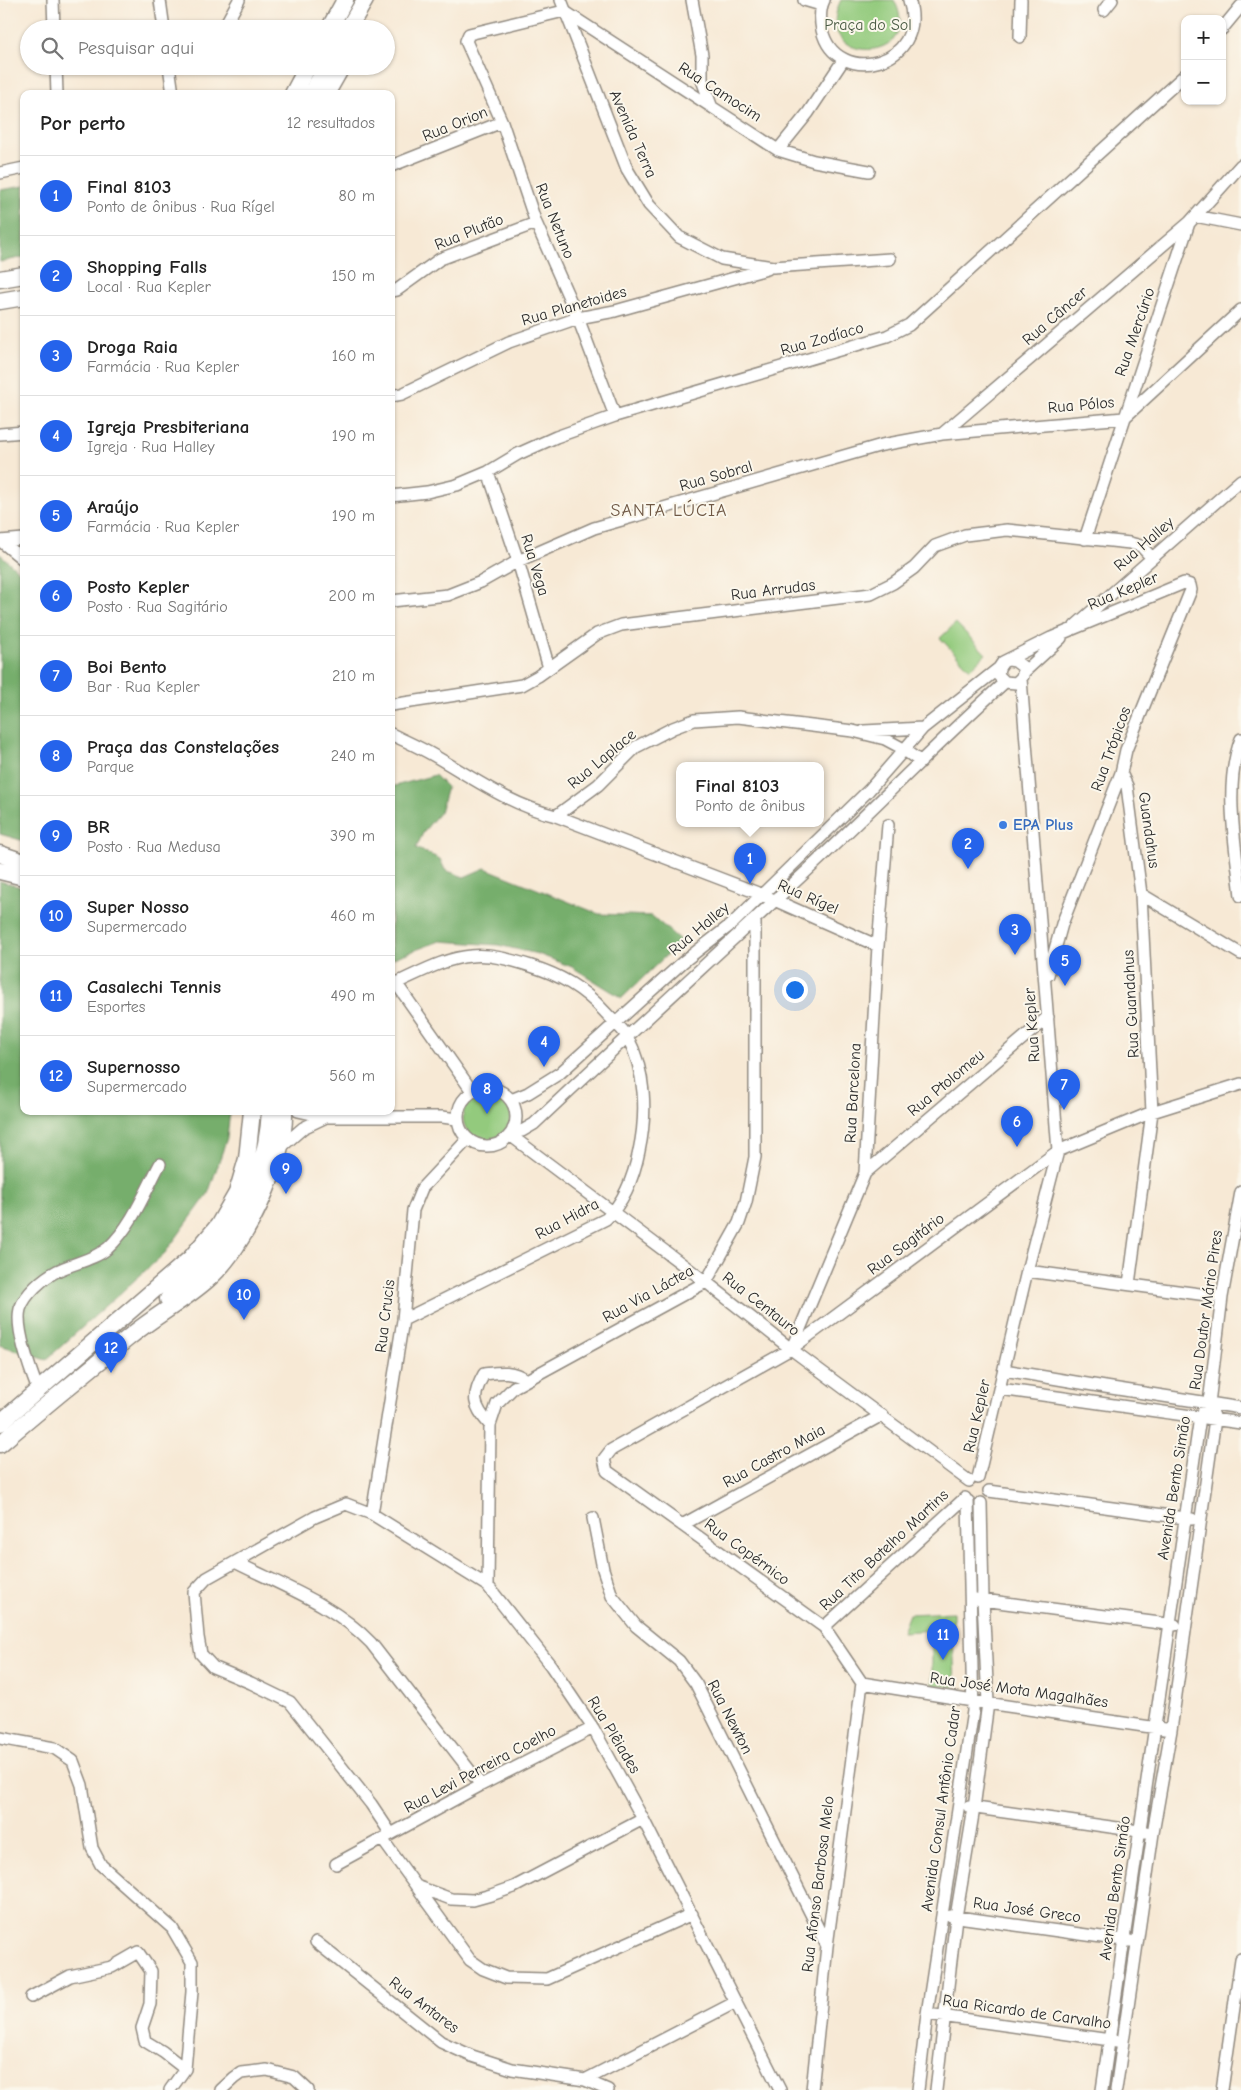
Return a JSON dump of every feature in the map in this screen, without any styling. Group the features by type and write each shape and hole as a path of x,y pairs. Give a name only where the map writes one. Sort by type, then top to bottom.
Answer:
{"highway":[{"path":"334,20 346,0"},
{"path":"353,20 365,0"},
{"path":"363,20 371,0"},
{"path":"295,90 303,75"},
{"path":"313,90 322,75"},
{"path":"328,90 337,75"},
{"path":"0,279 20,276"},
{"path":"0,301 20,298"},
{"path":"0,854 20,861"},
{"path":"0,871 20,876"},
{"path":"0,1423 191,1258 218,1226 237,1193 247,1159 252,1115"},
{"path":"146,1323 228,1234 245,1206 262,1159 269,1115"},
{"path":"0,1444 146,1323 208,1280 239,1241 255,1215 279,1149 283,1115"}],"street":[{"path":"53,0 54,20"},
{"path":"160,0 163,20"},
{"path":"228,20 240,0"},
{"path":"692,0 702,55 702,80 711,105"},
{"path":"804,0 823,3 820,21 823,36 832,49 844,59 858,64 873,64 887,59 899,51 908,39 912,26 912,11 909,0"},
{"path":"1020,37 1021,0"},
{"path":"1104,10 1112,0"},
{"name":"Rua Camocim","path":"563,6 778,150 814,162 869,171"},
{"name":"Rua Netuno","path":"563,6 469,34 466,37 466,41 502,122 536,224 578,318 615,416"},
{"name":"Avenida Terra","path":"563,6 627,169 648,205 679,237 722,259 774,267 890,259"},
{"path":"1226,24 1241,6"},
{"path":"778,150 808,113 844,59"},
{"path":"56,75 57,90"},
{"path":"170,75 172,90"},
{"name":"Rua Zodíaco","path":"395,496 426,492 457,485 488,472 518,454 556,436 615,416 887,336 909,325 1181,79"},
{"name":"Rua Orion","path":"395,164 502,122"},
{"name":"Rua Câncer","path":"942,434 1192,219 1241,166"},
{"path":"0,173 20,169"},
{"path":"1192,219 1241,225"},
{"name":"Rua Mercúrio","path":"1085,538 1192,219"},
{"name":"Rua Plutão","path":"395,290 440,260 536,224"},
{"name":"Rua Planetoides","path":"395,395 402,394 509,342 578,318 615,311 774,267"},
{"name":"Rua Pólos","path":"942,434 1124,418 1241,310"},
{"path":"0,434 20,432"},
{"name":"Rua Sobral","path":"395,601 448,595 481,582 518,561 594,528 882,445 942,434"},
{"name":"Rua Vega","path":"488,472 518,561 549,668"},
{"name":"Rua Halley","path":"1022,676 1068,632 1241,480"},
{"name":"Rua Arrudas","path":"395,704 512,688 530,681 597,634 620,625 871,594 893,583 914,568 935,546 965,534 1007,530 1085,538 1141,546 1152,558"},
{"path":"1,542 20,540"},
{"path":"1,542 20,557"},
{"name":"Rua Kepler","path":"1068,632 1184,583 1190,585"},
{"name":"Rua Trópicos","path":"1046,983 1062,924 1121,773 1126,750 1191,590 1190,585"},
{"name":"Rua Halley","path":"1009,660 1051,638 1068,632"},
{"path":"1009,660 1019,664 1022,676 1016,683 1005,682 998,675 999,668 1003,662 1009,660"},
{"name":"Rua Halley","path":"511,1100 543,1085 560,1073 683,962 733,923 869,790 923,728 999,668"},
{"name":"Rua Kepler","path":"974,1480 1000,1389 1027,1271 1058,1151 1022,676"},
{"name":"Rua Halley","path":"512,1132 522,1131 534,1124 626,1036 775,900 1005,682"},
{"name":"Rua Laplace","path":"556,816 598,785 636,747 673,728 694,720 738,717 852,731 885,739 921,762"},
{"name":"Rua Laplace","path":"852,731 923,728"},
{"path":"395,736 430,753 515,803 534,811 556,816"},
{"path":"1241,739 1236,752 1232,786 1238,840 1241,896"},
{"name":"Guandahus","path":"1121,773 1127,786 1141,894"},
{"name":"Rua Rígel","path":"556,816 763,895 878,946"},
{"name":"Rua Barcelona","path":"791,1349 865,1173 878,946 888,825"},
{"path":"1141,894 1241,954"},
{"name":"Rua Guandahus","path":"1129,1284 1152,1112 1141,894"},
{"name":"Rua Via Láctea","path":"488,1586 490,1425 497,1404 514,1387 706,1282 743,1212 755,1157 755,918"},
{"path":"1041,936 1052,932 1062,924"},
{"name":"Rua Hidra","path":"403,1320 595,1226 613,1212 626,1194 634,1170 643,1125 642,1081 626,1036 591,997 573,983 547,971 511,960 470,956 441,963 396,983 472,1091"},
{"name":"Rua Ptolomeu","path":"865,1173 1048,1017"},
{"name":"Rua Sagitário","path":"604,1459 611,1450 791,1349 1058,1151 1152,1112 1241,1084"},
{"path":"486,1087 493,1088 500,1090 511,1100 515,1109 516,1120 512,1132 504,1141 488,1146 480,1145 468,1139 459,1127 458,1113 466,1096 472,1091 486,1087"},
{"path":"316,1115 325,1117 442,1117 458,1113"},
{"path":"279,1149 303,1128 325,1117"},
{"name":"Rua Centauro","path":"512,1132 791,1349 974,1480"},
{"name":"Rua Crucis","path":"372,1514 403,1320 413,1210 422,1188 468,1139"},
{"path":"38,1390 29,1366 21,1332 20,1310 28,1294 44,1279 57,1271 82,1262 108,1249 128,1225 160,1164"},
{"name":"Rua Doutor Mário Pires","path":"1209,1403 1222,1297 1241,1192"},
{"path":"1027,1271 1222,1297"},
{"path":"1004,1370 1241,1408"},
{"path":"490,1425 476,1404 476,1388 484,1374 508,1372 519,1374 526,1380"},
{"path":"1000,1389 1241,1422"},
{"name":"Avenida Bento Simão","path":"1102,2090 1200,1416 1209,1403"},
{"name":"Avenida Bento Simão","path":"1116,2090 1201,1520 1214,1419 1209,1403"},
{"name":"Rua Castro Maia","path":"682,1525 882,1415"},
{"name":"Rua Copérnico","path":"604,1459 607,1471 824,1627 862,1683"},
{"path":"974,1480 984,1481 989,1491 988,1497 981,1503 972,1503 963,1492 965,1485 974,1480"},
{"path":"989,1491 1201,1520"},
{"name":"Avenida Consul Antônio Cadar","path":"936,2090 956,1916 974,1808 988,1703 967,1499"},
{"name":"Rua Tito Botelho Martins","path":"824,1627 967,1499"},
{"name":"Avenida Consul Antônio Cadar","path":"918,2090 927,2014 960,1805 973,1701 981,1503"},
{"name":"Rua Plêiades","path":"386,1837 371,1804 290,1702 213,1667 201,1654 198,1637 194,1592 208,1578 315,1517 346,1504 372,1514 488,1586 551,1666 593,1728 643,1819 780,2090"},
{"name":"Rua Newton","path":"593,1518 612,1596 636,1626 679,1661 696,1684 827,1946"},
{"path":"237,1563 335,1613 352,1625 371,1643 481,1785"},
{"path":"977,1599 1186,1626"},
{"name":"Rua Afonso Barbosa Melo","path":"812,2090 827,1946 862,1683"},
{"name":"Rua José Mota Magalhães","path":"862,1683 973,1701 1155,1726 1171,1730"},
{"name":"Rua Levi Perreira Coelho","path":"336,1864 481,1785 593,1728"},
{"path":"0,1738 54,1748 73,1761 82,1785 92,1848 102,1866 172,1928 192,1962 192,1992 185,2069 170,2090"},
{"path":"960,1805 1153,1833"},
{"path":"416,1886 451,1899 473,1900 491,1895 514,1887 643,1819"},
{"path":"386,1837 416,1886 470,1960 483,1969 506,1978 547,1979 692,1914"},
{"name":"Rua José Greco","path":"942,1914 1137,1942"},
{"name":"Rua Antares","path":"316,1942 441,2042 472,2056 512,2069 585,2080 608,2090"},
{"path":"32,1997 70,1976 112,1967 138,1952 151,1971 150,2004 142,2028 144,2042 163,2052 185,2069"},
{"path":"1222,2090 1241,1959"},
{"path":"585,2080 736,2002"},
{"name":"Rua Ricardo de Carvalho","path":"927,2014 1123,2042"},
{"path":"221,2090 241,2074 267,2070 294,2077 308,2090"}],"green space":[{"name":"Praça do Sol","path":"841,0 894,0 900,21 895,37 883,46 868,50 852,47 840,37 835,22"},
{"path":"20,187 20,258 0,262 0,190"},
{"path":"0,554 20,572 20,840 0,834"},
{"path":"956,623 986,654 970,669 940,638"},
{"path":"435,775 447,787 440,812 424,831 416,848 440,859 445,870 464,877 485,868 599,914 652,916 681,941 622,998 572,967 538,954 498,945 440,941 395,958 395,786"},
{"path":"0,881 20,887 20,1115 230,1115 227,1138 208,1194 165,1253 46,1360 0,1345"},
{"path":"487,1093 496,1095 504,1100 509,1108 511,1117 509,1126 504,1134 496,1139 487,1141 478,1139 470,1134 465,1126 463,1117 465,1108 470,1100 478,1095"},
{"path":"953,1612 953,1629 902,1632 909,1614"},
{"path":"932,1634 953,1634 955,1687 932,1685"}],"place":[{"name":"EPA Plus","path":"1003,825"},
{"name":"Shopping Falls","path":"968,869"},
{"name":"Final 8103","path":"750,884"},
{"name":"Droga Raia","path":"1015,955"},
{"name":"Araújo","path":"1065,986"},
{"name":"Igreja Presbiteriana","path":"544,1067"},
{"name":"Boi Bento","path":"1064,1110"},
{"name":"Praça das Constelações","path":"487,1114"},
{"name":"Posto Kepler","path":"1017,1147"},
{"name":"BR","path":"286,1194"},
{"name":"Super Nosso","path":"244,1320"},
{"name":"Supernosso","path":"111,1373"},
{"name":"Casalechi Tennis","path":"943,1660"}],"district":[{"name":"SANTA LÚCIA","path":"669,510"}]}
